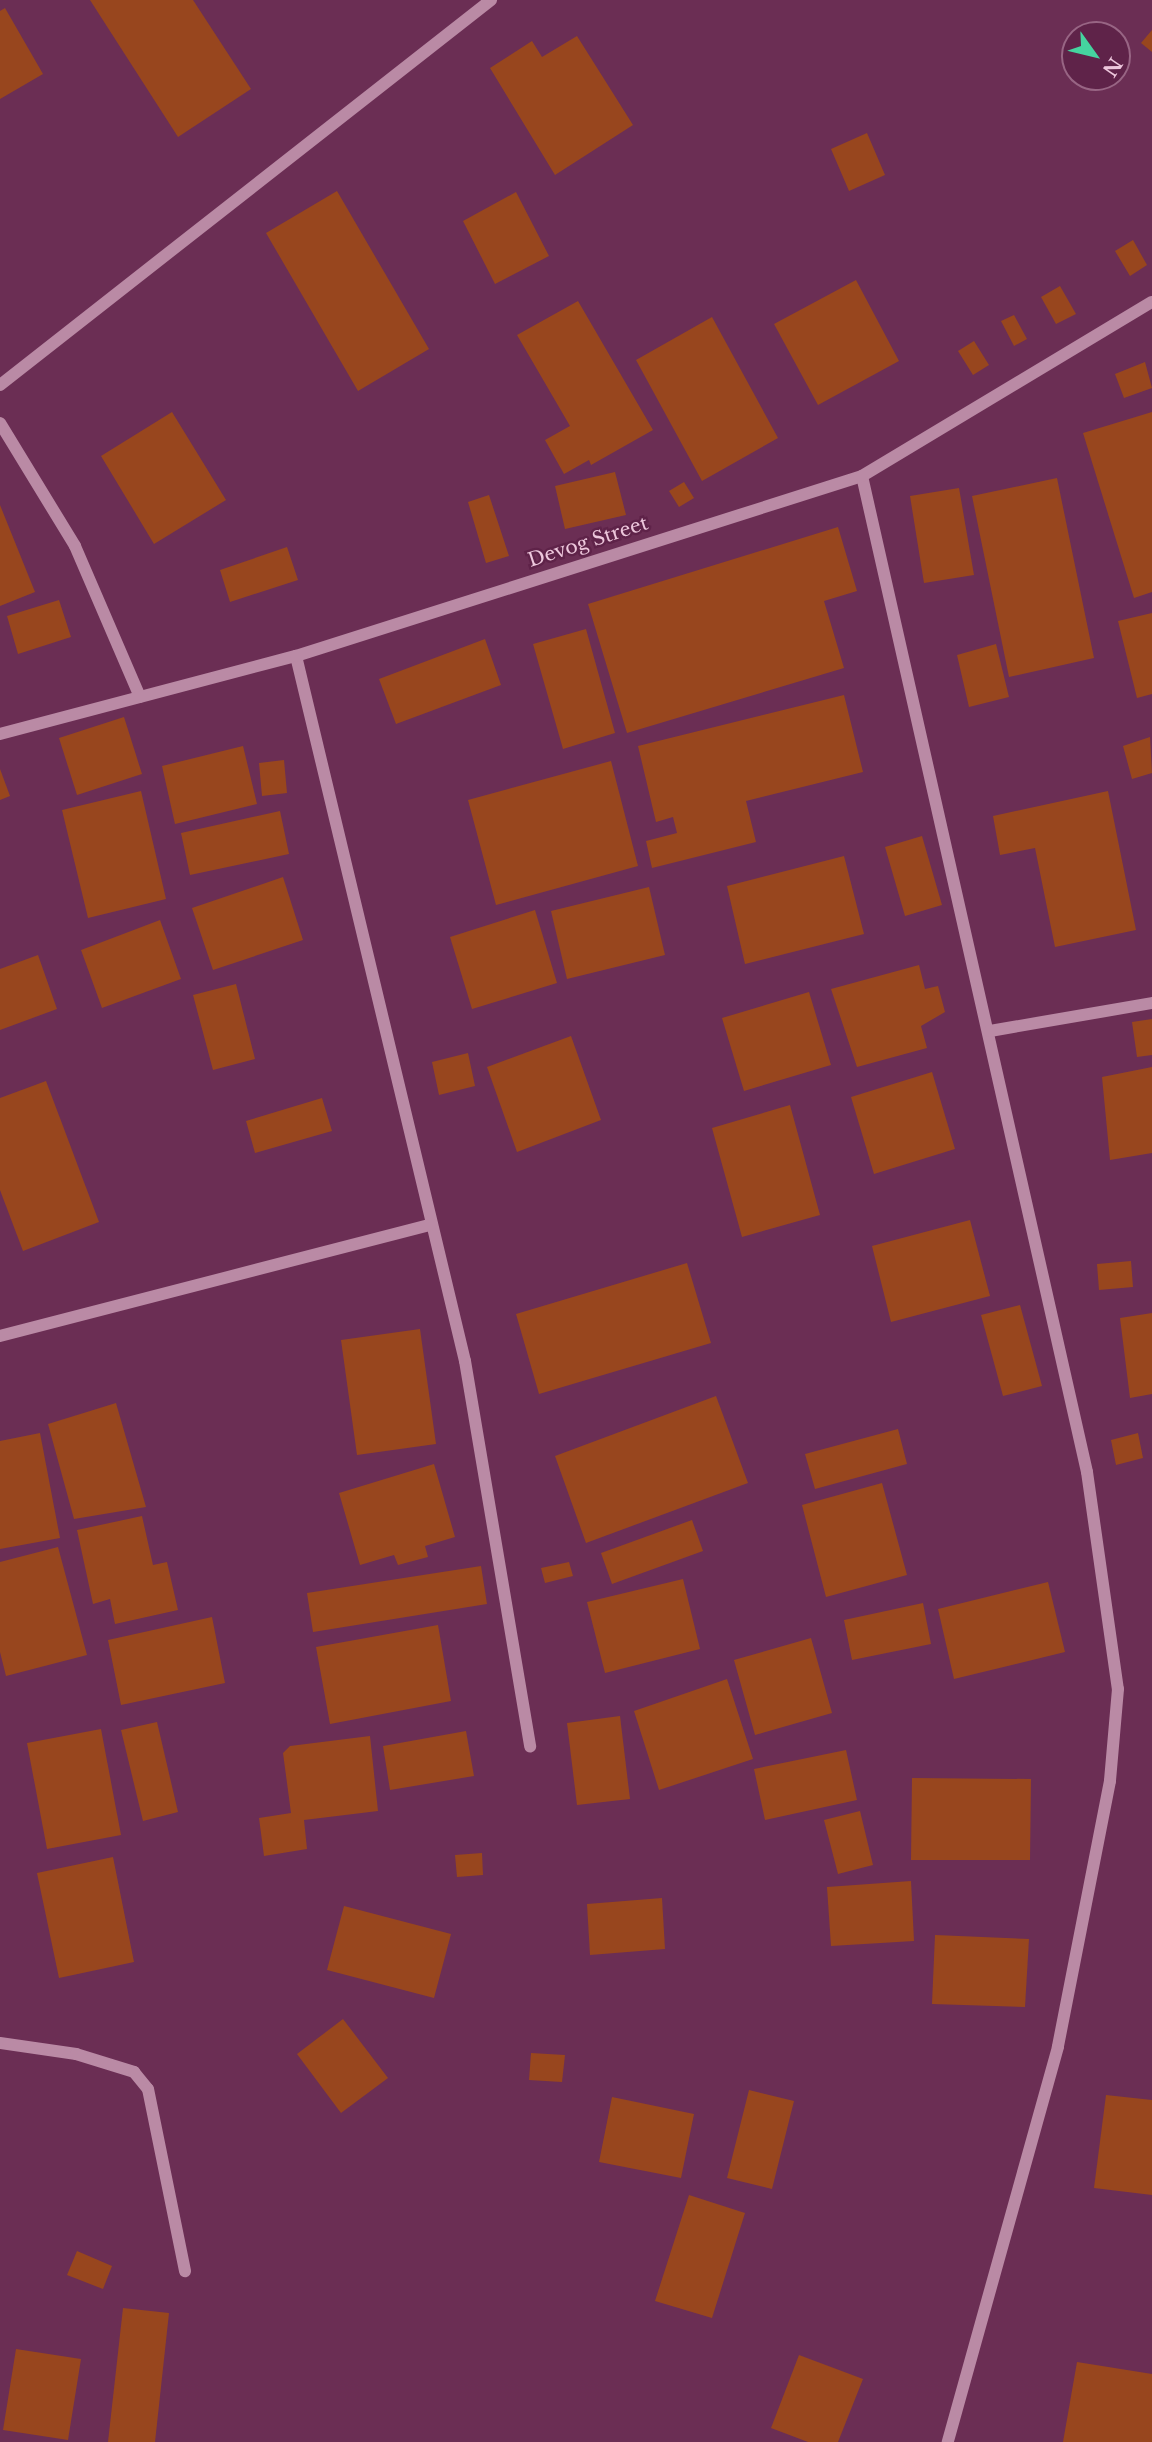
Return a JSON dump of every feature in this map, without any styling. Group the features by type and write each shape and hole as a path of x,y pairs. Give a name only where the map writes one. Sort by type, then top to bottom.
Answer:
{"street":[{"path":"0,385 485,2"},
{"name":"Devog Street","path":"0,734 296,656 862,476 1152,302"},
{"path":"0,423 75,546 140,697"},
{"path":"862,476 990,1031 1087,1472 1118,1689 1110,1781 1058,2047 948,2442"},
{"path":"296,656 465,1361 530,1747"},
{"path":"990,1031 1152,1003"},
{"path":"0,1336 432,1224"},
{"path":"0,2043 76,2054 134,2072 148,2089 185,2271"}],"building":[{"path":"90,0 193,0 251,89 178,137"},
{"path":"5,8 43,74 0,99 0,11"},
{"path":"1152,30 1152,52 1141,43"},
{"path":"577,36 633,125 555,175 490,68 532,41 542,57"},
{"path":"867,133 885,175 849,191 831,149"},
{"path":"337,191 429,349 358,391 266,233"},
{"path":"516,192 549,256 495,284 463,221"},
{"path":"1133,240 1147,265 1130,276 1115,251"},
{"path":"856,280 899,361 818,405 774,324"},
{"path":"1060,286 1076,314 1056,324 1041,297"},
{"path":"578,301 653,430 591,465 589,460 564,474 545,440 570,426 517,335"},
{"path":"1014,315 1027,339 1014,346 1001,321"},
{"path":"712,317 778,438 702,481 636,360"},
{"path":"974,341 989,365 973,375 958,351"},
{"path":"1145,362 1152,388 1124,398 1115,374"},
{"path":"172,412 226,500 154,544 101,456"},
{"path":"1152,412 1152,592 1134,598 1083,433"},
{"path":"615,472 626,515 565,529 555,486"},
{"path":"1057,478 1094,658 1009,677 972,496"},
{"path":"684,482 694,498 679,507 669,491"},
{"path":"959,488 974,575 924,583 910,496"},
{"path":"489,495 509,556 486,563 468,502"},
{"path":"0,505 35,592 0,606"},
{"path":"838,527 857,591 824,601 844,668 627,733 588,604"},
{"path":"287,547 298,580 230,602 220,570"},
{"path":"59,600 71,637 18,654 7,616"},
{"path":"1152,613 1152,694 1137,698 1118,621"},
{"path":"586,629 615,733 563,749 533,644"},
{"path":"485,639 501,685 396,724 379,679"},
{"path":"996,644 1009,697 969,707 957,655"},
{"path":"844,695 863,772 746,801 756,842 652,868 646,841 677,833 673,817 656,822 638,746"},
{"path":"124,717 142,774 77,795 59,738"},
{"path":"1150,737 1152,773 1132,779 1123,746"},
{"path":"243,746 257,804 175,824 162,766"},
{"path":"284,760 287,793 262,796 259,763"},
{"path":"611,761 638,866 496,905 468,800"},
{"path":"0,769 10,796 0,800"},
{"path":"141,791 166,899 88,918 62,810"},
{"path":"1108,791 1136,930 1055,947 1035,848 1000,855 993,816"},
{"path":"280,811 289,854 190,875 181,833"},
{"path":"922,836 942,905 905,916 885,847"},
{"path":"844,856 864,934 745,964 727,886"},
{"path":"283,877 303,940 213,970 192,908"},
{"path":"649,887 665,955 567,979 551,911"},
{"path":"535,910 557,983 472,1009 450,937"},
{"path":"160,920 181,979 102,1008 81,950"},
{"path":"38,955 57,1009 0,1030 0,969"},
{"path":"919,965 925,989 938,986 945,1012 921,1026 927,1048 857,1067 831,989"},
{"path":"236,984 255,1059 213,1070 193,995"},
{"path":"809,992 831,1065 744,1091 722,1018"},
{"path":"1152,1019 1152,1055 1137,1057 1132,1022"},
{"path":"571,1036 601,1120 517,1152 487,1067"},
{"path":"468,1053 475,1086 439,1095 432,1062"},
{"path":"1152,1067 1152,1153 1110,1160 1102,1077"},
{"path":"932,1072 955,1149 874,1174 851,1097"},
{"path":"46,1081 99,1222 23,1251 0,1190 0,1098"},
{"path":"322,1098 332,1131 255,1153 246,1121"},
{"path":"790,1105 820,1215 742,1237 712,1128"},
{"path":"970,1220 990,1296 891,1322 872,1246"},
{"path":"1131,1261 1133,1287 1099,1290 1097,1264"},
{"path":"687,1263 711,1343 539,1394 516,1314"},
{"path":"1020,1305 1042,1386 1003,1396 981,1315"},
{"path":"1152,1313 1152,1394 1130,1398 1120,1318"},
{"path":"420,1329 436,1444 357,1455 341,1340"},
{"path":"716,1396 748,1483 586,1543 555,1456"},
{"path":"116,1403 146,1507 74,1519 48,1424"},
{"path":"898,1429 907,1464 815,1489 805,1454"},
{"path":"40,1433 60,1538 0,1549 0,1441"},
{"path":"1138,1433 1143,1458 1116,1465 1111,1440"},
{"path":"434,1464 455,1537 425,1546 428,1557 398,1565 394,1555 360,1565 339,1493"},
{"path":"882,1483 907,1575 826,1597 802,1505"},
{"path":"142,1516 153,1565 167,1562 178,1610 115,1624 110,1599 93,1604 77,1530"},
{"path":"692,1520 703,1551 612,1584 601,1553"},
{"path":"58,1547 87,1655 6,1676 0,1652 0,1562"},
{"path":"569,1562 573,1576 545,1583 541,1568"},
{"path":"481,1566 487,1604 313,1632 307,1593"},
{"path":"683,1579 700,1649 605,1673 587,1602"},
{"path":"1048,1582 1065,1652 954,1679 938,1609"},
{"path":"923,1603 931,1644 852,1660 844,1620"},
{"path":"212,1617 225,1683 121,1705 108,1640"},
{"path":"438,1625 451,1701 330,1724 316,1647"},
{"path":"811,1638 832,1713 755,1735 734,1660"},
{"path":"727,1679 753,1759 659,1790 634,1711"},
{"path":"620,1716 630,1799 577,1805 567,1723"},
{"path":"157,1722 178,1812 143,1821 121,1730"},
{"path":"101,1729 121,1835 47,1849 27,1743"},
{"path":"466,1731 474,1776 390,1790 383,1746"},
{"path":"370,1736 378,1811 304,1820 307,1849 264,1856 259,1818 291,1813 283,1753 290,1746"},
{"path":"846,1750 857,1800 765,1820 754,1769"},
{"path":"912,1778 1031,1779 1030,1860 911,1860"},
{"path":"860,1811 873,1865 838,1874 824,1820"},
{"path":"482,1853 483,1875 457,1877 455,1855"},
{"path":"113,1857 134,1962 59,1978 37,1873"},
{"path":"911,1881 914,1941 831,1946 827,1887"},
{"path":"662,1898 665,1949 590,1955 587,1904"},
{"path":"344,1906 451,1934 434,1998 327,1970"},
{"path":"935,1935 1029,1939 1025,2007 932,2004"},
{"path":"343,2019 388,2078 341,2113 297,2054"},
{"path":"531,2053 565,2055 562,2082 529,2080"},
{"path":"749,2090 794,2101 772,2189 727,2178"},
{"path":"1106,2095 1152,2100 1152,2195 1094,2188"},
{"path":"612,2097 694,2114 681,2178 599,2162"},
{"path":"689,2195 745,2213 712,2318 655,2301"},
{"path":"77,2251 112,2266 103,2289 67,2275"},
{"path":"123,2308 169,2313 155,2442 108,2442"},
{"path":"16,2349 81,2359 68,2440 3,2430"},
{"path":"799,2355 863,2379 838,2442 808,2442 771,2428"},
{"path":"1077,2362 1152,2374 1152,2442 1063,2442"}]}
